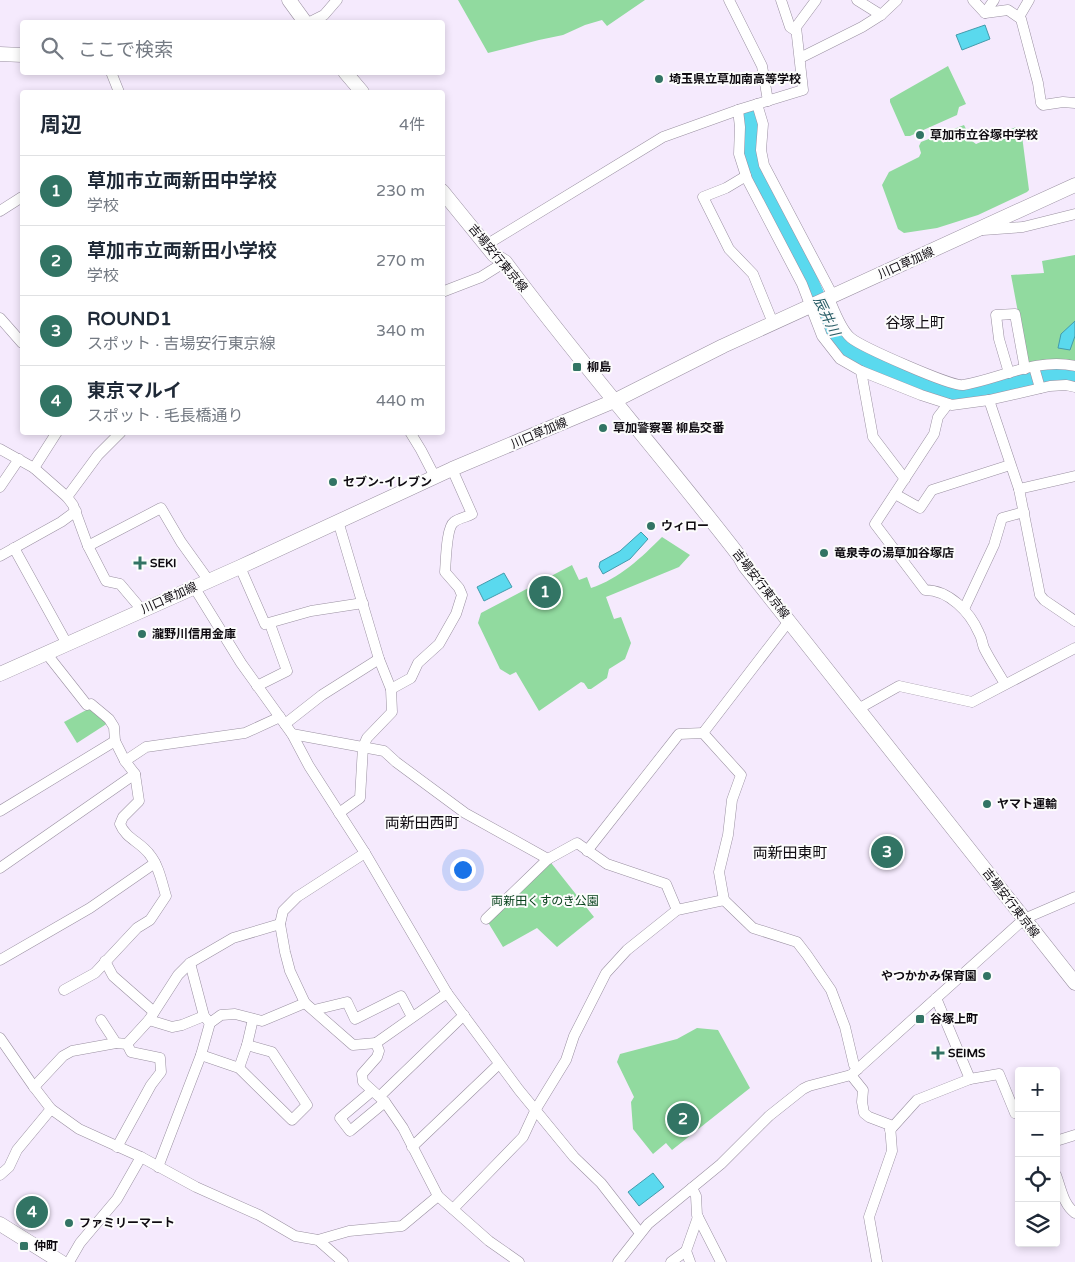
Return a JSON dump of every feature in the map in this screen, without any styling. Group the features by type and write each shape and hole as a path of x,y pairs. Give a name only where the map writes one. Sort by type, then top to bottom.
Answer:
{"main road":[{"path":"288,0 304,20"},
{"path":"0,54 20,55"},
{"path":"348,75 360,90"},
{"name":"川口草加線","path":"0,674 240,567 452,469 614,401 707,353 773,322 1075,186"},
{"name":"吉場安行東京線","path":"445,193 494,255 505,262 556,330 682,483 740,556 745,566 1075,983"},
{"path":"0,1224 46,1258 61,1262"}],"street":[{"path":"314,20 324,15 337,0"},
{"path":"730,0 762,66 768,101"},
{"path":"781,0 790,27 796,32"},
{"path":"486,244 663,137 738,110 804,90 796,27 816,0"},
{"path":"858,0 881,15"},
{"path":"800,58 881,15 897,0"},
{"path":"972,0 985,13"},
{"path":"985,13 994,0"},
{"path":"1018,17 1029,0"},
{"path":"985,13 1008,10 1021,19 1043,105 1063,102 1075,103"},
{"path":"112,75 118,90"},
{"path":"757,104 763,124 761,150 764,165 831,297 837,318 850,337 872,349 961,386 1057,363 1075,366"},
{"path":"738,110 740,127 739,154 746,176 802,284 822,336 840,359 861,371 952,405 989,400 1058,385 1075,387"},
{"path":"746,176 726,188 703,197 729,249 753,274 773,322"},
{"path":"0,211 20,198"},
{"path":"978,230 1023,228 1075,214"},
{"path":"445,291 481,276 505,262"},
{"path":"1009,373 999,339 996,316 1015,314 1030,368 1040,388"},
{"path":"0,318 4,330 20,342"},
{"path":"861,371 873,437 905,479"},
{"path":"989,400 1019,489 1040,595 1044,600 1075,621"},
{"path":"948,404 938,417 934,434 875,524 925,590 935,590 964,609 980,633 984,647 1005,684"},
{"path":"34,468 55,435"},
{"path":"67,497 98,455 117,435"},
{"path":"412,435 435,477"},
{"path":"0,449 34,468 67,497 76,511 88,546 106,581 120,584 142,610"},
{"path":"0,487 19,459"},
{"path":"895,494 920,508 932,490 1010,465"},
{"path":"391,689 411,678 418,663 439,644 460,605 462,595 459,588 445,572 449,535 454,522 472,514 452,469"},
{"path":"1019,489 1075,476"},
{"path":"88,546 161,508 181,542 209,581"},
{"path":"0,556 61,522 76,511"},
{"path":"964,609 994,545 1002,518 1024,512"},
{"path":"338,521 379,659 391,689 392,712 367,738 363,747 360,798 339,814"},
{"path":"14,548 67,644"},
{"path":"240,567 265,624 311,611 363,603"},
{"path":"194,587 241,663 292,734 309,766 365,852 447,993 519,1090 574,1157 601,1183 640,1234"},
{"path":"702,733 789,620"},
{"path":"257,686 287,671 270,624"},
{"path":"858,709 899,686 972,702 1075,648"},
{"path":"46,653 87,705 91,704 114,727 115,740 125,761 135,774 139,801 123,817 120,824 123,832 150,854 166,896 150,920 137,928 95,973 64,990"},
{"path":"125,761 146,747 245,733 283,720 379,659"},
{"path":"588,851 679,734 702,733 741,775 732,800 728,835 719,872 724,900 754,928 797,942 807,955 831,990 845,1027 855,1072 862,1090 864,1113 890,1126 892,1151 869,1217 877,1262"},
{"path":"292,734 384,751 418,779 465,813 548,859"},
{"path":"0,811 115,740"},
{"path":"0,868 135,774"},
{"path":"486,919 548,859 577,843 606,864 666,884 677,910"},
{"path":"365,852 298,897 283,912 280,924 285,952 290,971 305,1003 353,1045 376,1043 447,993"},
{"path":"0,960 90,908 154,863"},
{"path":"618,1262 648,1224 721,1164 770,1116 803,1089 855,1072 1024,919 1075,897"},
{"path":"453,1210 523,1137 536,1109 566,1060 574,1036 606,973 633,944 677,910 724,900"},
{"path":"34,1087 63,1056 72,1051 121,1044 151,1016 178,975 190,963 233,938 280,924"},
{"path":"105,961 114,976 151,1016 172,1027 207,1020 221,1015 235,1014 262,1021 305,1003"},
{"path":"158,1167 201,1055 207,1020 190,963"},
{"path":"314,1010 347,1002 355,1019 401,996 412,1017"},
{"path":"936,998 970,1079"},
{"path":"379,1096 464,1015"},
{"path":"238,1068 247,1045 253,1019"},
{"path":"101,1020 121,1044 131,1052 160,1058 161,1072 117,1146"},
{"path":"0,1038 51,1109 79,1128 140,1157 196,1188 259,1215 295,1236 318,1240 349,1230 402,1226 438,1196"},
{"path":"376,1043 379,1051 377,1057 362,1074 362,1082 379,1096 402,1128 438,1196 489,1241 519,1262"},
{"path":"201,1055 238,1068 292,1120 307,1105 272,1052 247,1045"},
{"path":"412,1147 499,1064"},
{"path":"890,1130 917,1100 970,1079 1000,1074 1015,1113"},
{"path":"0,1175 9,1167 17,1150 51,1109"},
{"path":"1060,1140 1075,1135"},
{"path":"69,1262 80,1243 117,1199 140,1157"},
{"path":"1060,1186 1070,1209 1075,1212"},
{"path":"692,1188 696,1196 698,1217 721,1262"},
{"path":"671,1262 686,1251 698,1217"},
{"path":"318,1240 342,1262"},
{"path":"686,1251 690,1262"}],"green space":[{"path":"458,0 645,0 607,26 602,20 563,35 488,53"},
{"path":"948,66 966,104 959,107 957,115 910,136 905,136 890,99"},
{"path":"964,125 972,141 976,144 1016,127 1021,128 1029,190 978,215 937,228 904,233 898,229 882,185 889,172 919,157 921,142"},
{"path":"1075,255 1075,362 1028,366 1011,275 1044,273 1042,261"},
{"path":"662,537 690,555 679,567 606,597 614,619 621,617 631,643 625,659 609,669 607,678 591,689 588,689 581,682 539,711 516,672 510,675 500,669 478,623 481,613 572,565 579,580 587,577 591,588 601,584 630,567"},
{"path":"90,708 108,723 77,743 64,722"},
{"name":"両新田くすのき公園","path":"548,859 594,917 557,947 537,928 503,947 486,919"},
{"path":"697,1028 718,1030 750,1088 672,1150 666,1143 653,1154 633,1129 631,1102 634,1097 617,1062 620,1054 677,1039"}],"water":[{"path":"985,25 990,39 962,50 956,35"},
{"path":"1075,321 1075,336 1070,350 1058,348 1061,334"},
{"path":"641,532 648,539 630,559 603,574 599,567 600,562 620,551"},
{"path":"504,573 512,587 484,601 477,587"},
{"path":"653,1173 664,1187 639,1206 628,1192"}],"waterway":[{"name":"辰井川","path":"750,116 751,164 807,272 835,337 850,352 934,388 961,394 1046,375 1075,375"}],"place":[{"name":"埼玉県立草加南高等学校","path":"659,79"},
{"name":"草加市立谷塚中学校","path":"920,135"},
{"name":"柳島","path":"577,367"},
{"name":"草加警察署 柳島交番","path":"603,428"},
{"name":"セブン-イレブン","path":"333,482"},
{"name":"ウィロー","path":"651,526"},
{"name":"竜泉寺の湯草加谷塚店","path":"824,553"},
{"name":"SEKI","path":"140,563"},
{"name":"草加市立両新田中学校","path":"545,592"},
{"name":"瀧野川信用金庫","path":"142,634"},
{"name":"ヤマト運輸","path":"987,804"},
{"name":"ROUND1","path":"887,852"},
{"name":"やつかかみ保育園","path":"987,976"},
{"name":"谷塚上町","path":"920,1019"},
{"name":"SEIMS","path":"938,1053"},
{"name":"草加市立両新田小学校","path":"683,1119"},
{"name":"東京マルイ","path":"32,1212"},
{"name":"ファミリーマート","path":"69,1223"},
{"name":"仲町","path":"24,1246"}],"district":[{"name":"谷塚上町","path":"915,323"},
{"name":"両新田西町","path":"422,823"},
{"name":"両新田東町","path":"790,853"}]}
